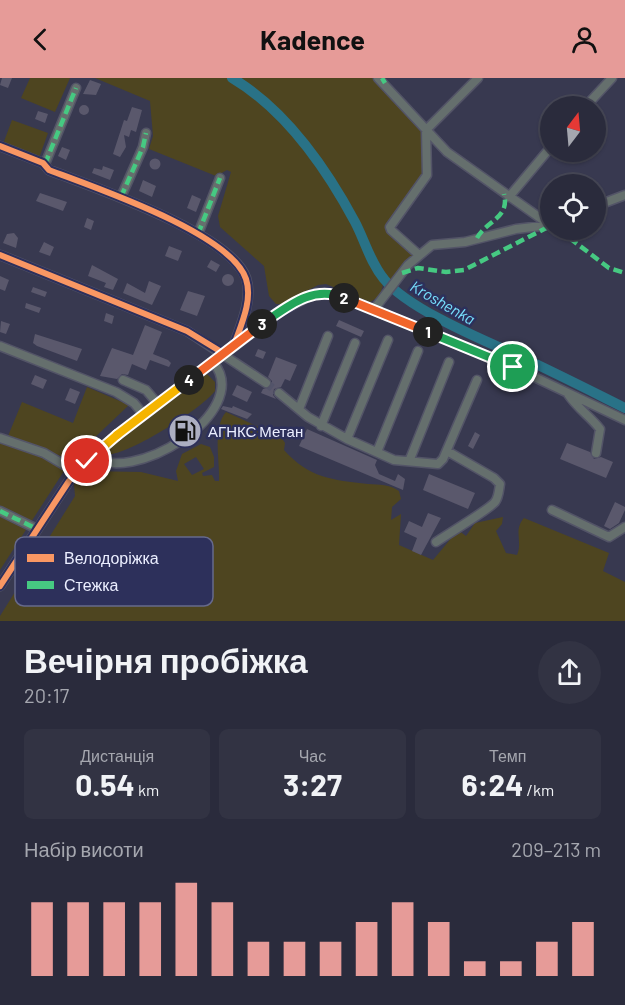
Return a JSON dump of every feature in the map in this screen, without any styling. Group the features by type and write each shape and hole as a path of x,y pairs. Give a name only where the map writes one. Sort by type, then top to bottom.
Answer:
{"street":[{"path":"378,78 447,152 540,218"},
{"path":"418,254 391,230 408,200 418,192 427,175 426,130 478,78"},
{"path":"595,96 612,78"},
{"path":"45,164 76,88"},
{"path":"122,197 143,147 146,133"},
{"path":"0,146 45,164 49,170 122,197 198,234 232,260 246,279 246,307 234,345"},
{"path":"509,197 540,160"},
{"path":"198,234 220,178"},
{"path":"606,202 625,195"},
{"path":"374,309 418,254 432,245 465,242 499,233 540,227"},
{"path":"0,255 187,332 266,382"},
{"path":"32,537 76,472 92,455 234,345 278,313 316,292 338,295 374,309 513,367 625,420"},
{"path":"299,409 328,336"},
{"path":"347,439 388,340"},
{"path":"321,426 355,343"},
{"path":"0,346 116,392 134,403 143,414"},
{"path":"377,452 418,351"},
{"path":"410,459 449,362"},
{"path":"92,455 98,461 105,462 136,460 161,451 188,436 208,417 221,391 221,375 213,363"},
{"path":"123,380 146,390 158,404"},
{"path":"279,393 321,426 394,460 410,459 438,464 447,451 477,380"},
{"path":"566,392 576,405 591,416 600,429 596,453"},
{"path":"0,438 44,453 76,472"},
{"path":"436,542 495,502 500,484 494,477 447,451"},
{"path":"552,510 609,537 625,527"},
{"path":"0,511 37,529"},
{"path":"0,586 15,563"}],"shaded area":[{"path":"30,78 70,78 55,112 21,98"},
{"path":"95,78 378,78 426,130 427,175 390,227 418,254 392,287 384,280 380,296 370,302 326,284 318,285 282,304 276,304 269,296 264,266 220,227 218,216 231,172 227,170 216,176 149,149 153,136 150,101"},
{"path":"12,120 48,133 39,158 3,144"},
{"path":"206,373 215,382 215,391 208,399 144,441 113,454 104,454 107,448"},
{"path":"87,387 129,405 71,460 8,436 22,402 73,423"},
{"path":"226,412 281,437 285,443 284,450 312,472 332,479 388,486 399,491 401,499 392,507 391,520 401,514 399,545 433,560 458,530 466,536 475,523 503,517 502,524 496,531 506,553 517,555 519,527 524,518 609,553 603,571 625,582 625,621 0,621 0,616 15,592 15,606 213,606 213,537 49,537 75,496 74,484 84,471 141,472 178,481 176,471 182,454 201,444 210,447 214,457 214,467 202,473 203,476 212,475 215,481 219,481 219,427","holes":["196,457 204,469 192,475 184,464"]},
{"path":"0,443 49,460 64,471 21,537 15,537 15,547 0,570"}],"building":[{"path":"2,78 12,78 8,88 0,85"},
{"path":"90,80 101,84 96,95 83,94"},
{"path":"84,105 88,106 88,114 84,115 80,114 79,110 80,106"},
{"path":"132,107 142,110 136,132 131,130 129,137 124,135 126,147 120,157 113,154 124,120 127,121"},
{"path":"38,111 48,114 45,123 35,119"},
{"path":"62,147 70,150 66,160 58,156"},
{"path":"155,158 161,164 155,170 149,164"},
{"path":"103,166 114,170 110,180 92,173 94,168 102,170"},
{"path":"143,180 156,186 152,197 139,191"},
{"path":"40,193 67,202 63,211 36,201"},
{"path":"192,195 201,199 196,212 187,208"},
{"path":"87,218 94,221 91,230 84,227"},
{"path":"14,233 18,238 16,248 3,243 7,234"},
{"path":"44,242 54,247 50,256 39,252"},
{"path":"169,246 182,251 178,261 165,256"},
{"path":"211,260 220,265 216,272 207,267"},
{"path":"92,265 118,279 113,290 104,287 106,283 88,276"},
{"path":"228,274 234,280 228,286 222,280"},
{"path":"0,276 9,280 5,291 0,289"},
{"path":"149,281 161,286 152,305 123,293 127,283 145,293"},
{"path":"33,287 47,292 45,297 31,292"},
{"path":"188,291 205,296 197,316 180,310"},
{"path":"26,303 41,308 39,313 25,308"},
{"path":"106,313 114,316 112,324 104,321"},
{"path":"339,320 364,331 361,337 336,326"},
{"path":"1,321 10,324 6,334 0,332"},
{"path":"145,325 162,332 153,354 168,360 171,363 169,367 150,360 146,370 132,364 128,375 122,374 117,379 100,376 112,348 133,355"},
{"path":"35,334 82,349 77,361 37,346 33,343"},
{"path":"258,349 266,352 263,359 255,356"},
{"path":"276,357 297,365 290,381 285,379 281,387 274,389 273,395 276,399 261,393 263,389 272,386 272,381 268,377"},
{"path":"35,375 47,380 43,389 31,384"},
{"path":"237,385 252,392 247,402 232,395"},
{"path":"70,388 80,392 75,404 65,400"},
{"path":"223,406 232,408 233,406 252,414 247,419 221,409"},
{"path":"307,429 377,460 375,465 379,474 395,481 398,474 405,479 403,490 299,446"},
{"path":"475,432 480,435 473,449 468,446"},
{"path":"567,443 590,452 594,459 601,457 613,462 606,478 560,459"},
{"path":"429,474 475,493 468,509 423,490"},
{"path":"615,502 625,507 625,510 619,523 610,529 604,526"},
{"path":"428,513 441,518 421,555 412,551 417,538 404,532 409,521 422,527"}],"waterway":[{"name":"Kroshenka","path":"232,78 270,106 318,161 355,222 371,259 394,290 442,320 625,408"}],"tunnel":[{"path":"266,383 279,393"}],"marked path":[{"path":"382,78 385,83"},
{"path":"45,164 76,88"},
{"path":"121,197 143,147 146,133"},
{"path":"198,234 220,178"},
{"path":"477,238 501,214 505,202 504,194"},
{"path":"402,273 418,268 446,272 464,270 540,231"},
{"path":"572,240 609,268 625,273"},
{"path":"0,511 37,529"}],"cycle path":[{"path":"0,146 43,163 49,170 127,200 189,229 215,245 235,262 246,279 248,295 234,345"},
{"path":"0,255 187,331 223,353"},
{"path":"32,537 69,481 102,447 247,334 309,295 329,292 373,310"},
{"path":"0,586 15,563"}],"place":[{"name":"АГНКС Метан","path":"185,431"}],"route":[{"path":"87,461 143,414 213,363 247,334 278,313 316,292 338,295 513,367"}]}
